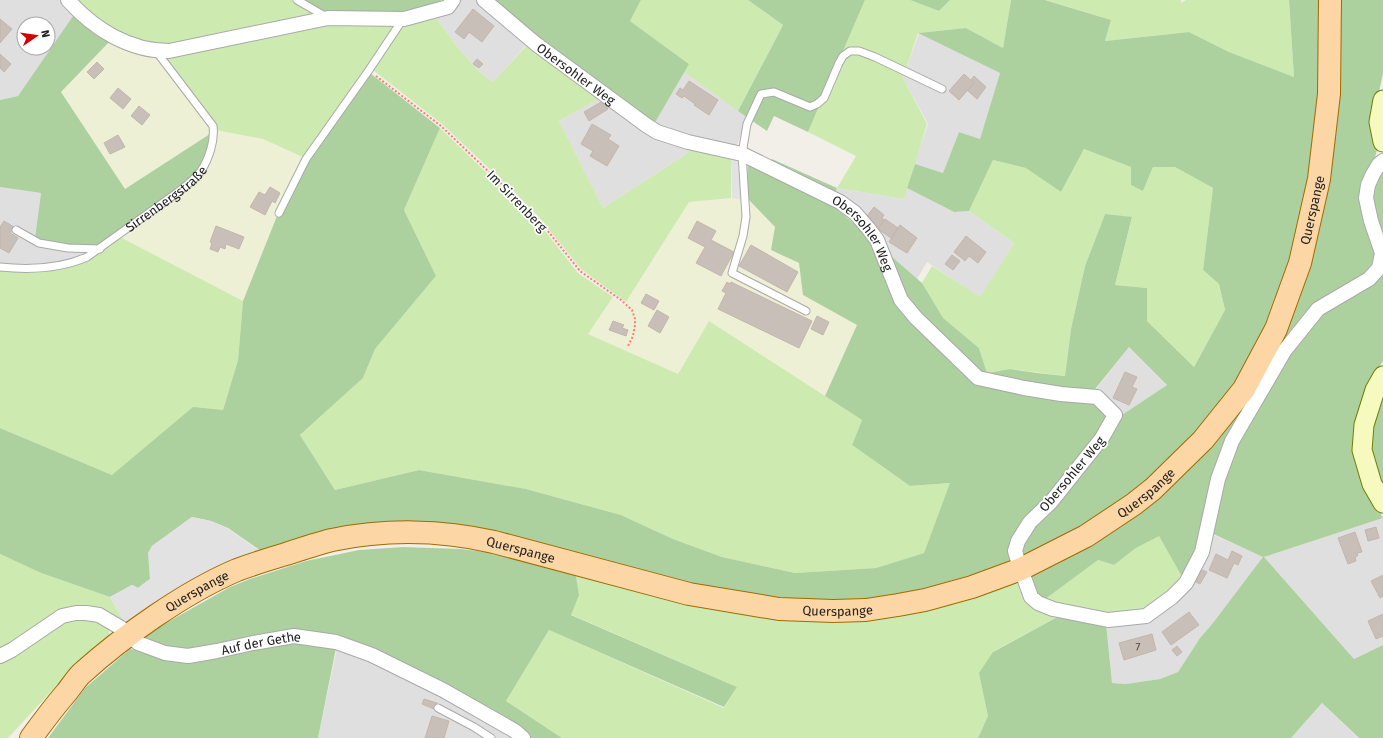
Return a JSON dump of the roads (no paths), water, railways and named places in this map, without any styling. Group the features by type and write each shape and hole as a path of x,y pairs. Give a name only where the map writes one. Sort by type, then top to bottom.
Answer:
{"main road":[{"name":"Querspange","path":"31,738 80,675 129,635 192,593 236,570 330,541 375,534 422,533 484,540 689,594 779,609 866,610 925,600 972,587 1021,569 1086,536 1149,493 1202,440 1244,389 1276,329 1300,263 1320,179 1329,94 1330,0"}],"street":[{"path":"68,0 80,13 101,30 137,46 156,51 169,51 328,18 403,19 448,7 453,0"},
{"name":"Obersohler Weg","path":"484,0 536,44 646,126 657,132 688,142 742,154 840,202 855,213 876,240 901,300 916,318 978,378 1061,394 1097,397 1115,415 1098,444 1051,502 1030,522 1018,540 1016,551 1031,597 1038,603 1053,609 1108,620 1146,616 1172,597 1186,583 1202,552 1218,479 1232,441 1285,350 1318,309 1369,279 1378,268 1382,253 1371,221 1366,198 1368,185 1373,174 1379,164 1383,161"},
{"path":"1383,100 1379,122 1383,142"},
{"path":"1383,376 1375,390 1364,425 1362,450 1372,484 1383,503"},
{"name":"Auf der Gethe","path":"0,656 12,650 62,616 86,613 99,616 121,628 138,643 165,653 188,656 294,636 336,642 372,655 443,690 515,731 523,738"}],"lane":[{"path":"297,0 328,18"},
{"path":"279,213 306,159 403,19"},
{"name":"Sirrenbergstraße","path":"0,266 16,268 53,267 74,263 87,257 100,249 192,180 201,170 210,149 214,134 213,126 156,51"},
{"path":"806,311 732,273 743,236 746,217 742,154 747,124 761,94 774,92 810,107 817,104 824,98 839,62 843,56 850,51 859,51 875,57 942,89"},
{"path":"16,230 39,243 68,248 100,249"},
{"path":"438,708 491,738"}]}
